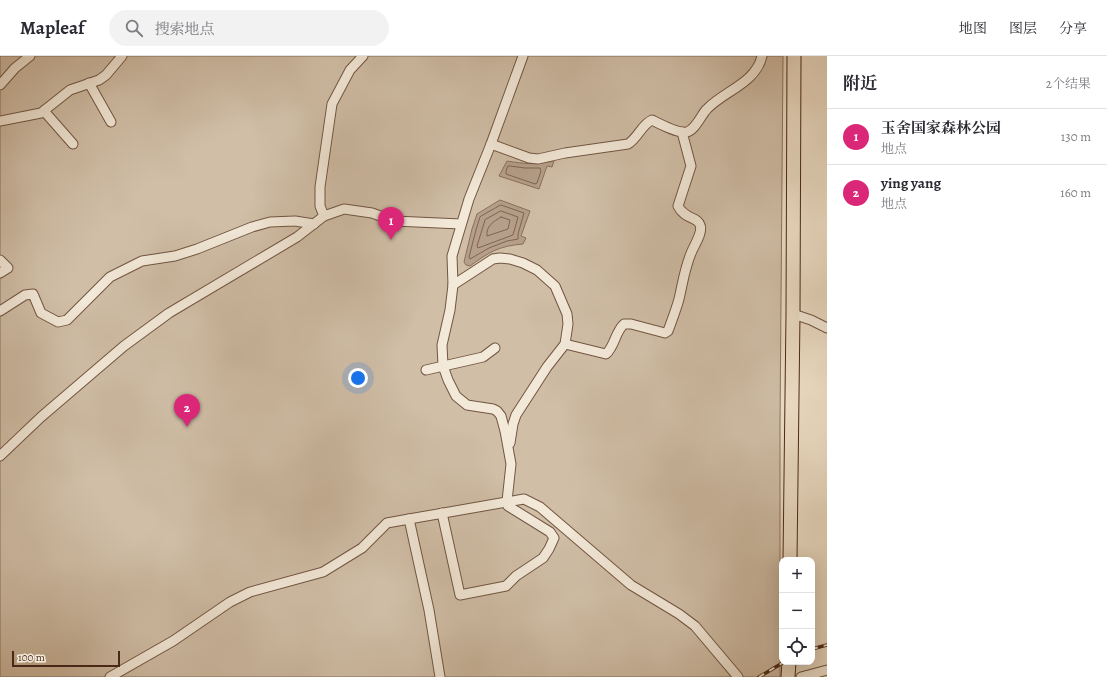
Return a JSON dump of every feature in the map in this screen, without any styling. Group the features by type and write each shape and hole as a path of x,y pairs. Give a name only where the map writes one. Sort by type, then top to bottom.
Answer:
{"highway":[{"path":"790,557 794,56"},
{"path":"788,677 789,665"}],"street":[{"path":"0,85 15,68 30,56"},
{"path":"0,120 42,113 70,90 99,80 106,75 122,56"},
{"path":"324,216 320,206 320,187 332,104 350,70 363,56"},
{"path":"442,513 460,595 506,586 516,576 543,558 554,538 550,532 508,506 507,501 511,464 501,416 497,411 488,407 467,405 461,402 456,396 448,380 443,366 442,345 450,310 453,285 452,256 469,199 523,56"},
{"path":"491,144 530,158 538,159 565,153 628,144 633,141 648,122 652,120 682,132 688,132 696,124 708,107 739,86 753,73 762,56"},
{"path":"89,83 112,122"},
{"path":"44,111 73,144"},
{"path":"564,344 606,354 610,350 620,328 624,324 631,324 665,334 668,331 679,298 689,258 700,231 700,225 697,220 680,211 678,206 691,166 682,132"},
{"path":"0,456 41,418 124,346 168,313 297,237 324,216 344,210 372,213 394,221 461,224"},
{"path":"0,310 25,295 33,294 41,313 58,322 67,320 110,277 142,261 175,256 197,249 252,227 270,222 295,221 314,224"},
{"path":"453,285 493,259 510,259 523,263 537,270 555,286 567,314 568,324 564,344 547,367 516,416 513,424 509,452"},
{"path":"0,260 8,268 0,273"},
{"path":"793,314 811,320 827,328"},
{"path":"426,370 483,357 495,348"},
{"path":"110,677 173,641 230,602 250,592 323,572 362,548 387,523 524,499 540,506 631,585 679,614 695,626 738,677"},
{"path":"409,519 429,610 440,677"},
{"path":"801,677 827,670"}],"shaded area":[{"path":"0,56 783,56 779,557 780,677 0,677"}],"water":[{"path":"507,161 530,164 554,161 552,167 547,166 539,189 499,176"},
{"path":"500,200 530,211 521,236 526,238 523,244 507,246 495,250 470,266 466,265 464,262 477,214"}],"railway":[{"path":"815,648 827,645"},
{"path":"759,677 779,665"}],"place":[{"name":"玉舍国家森林公园","path":"391,240"},
{"name":"ying yang","path":"187,427"}]}
